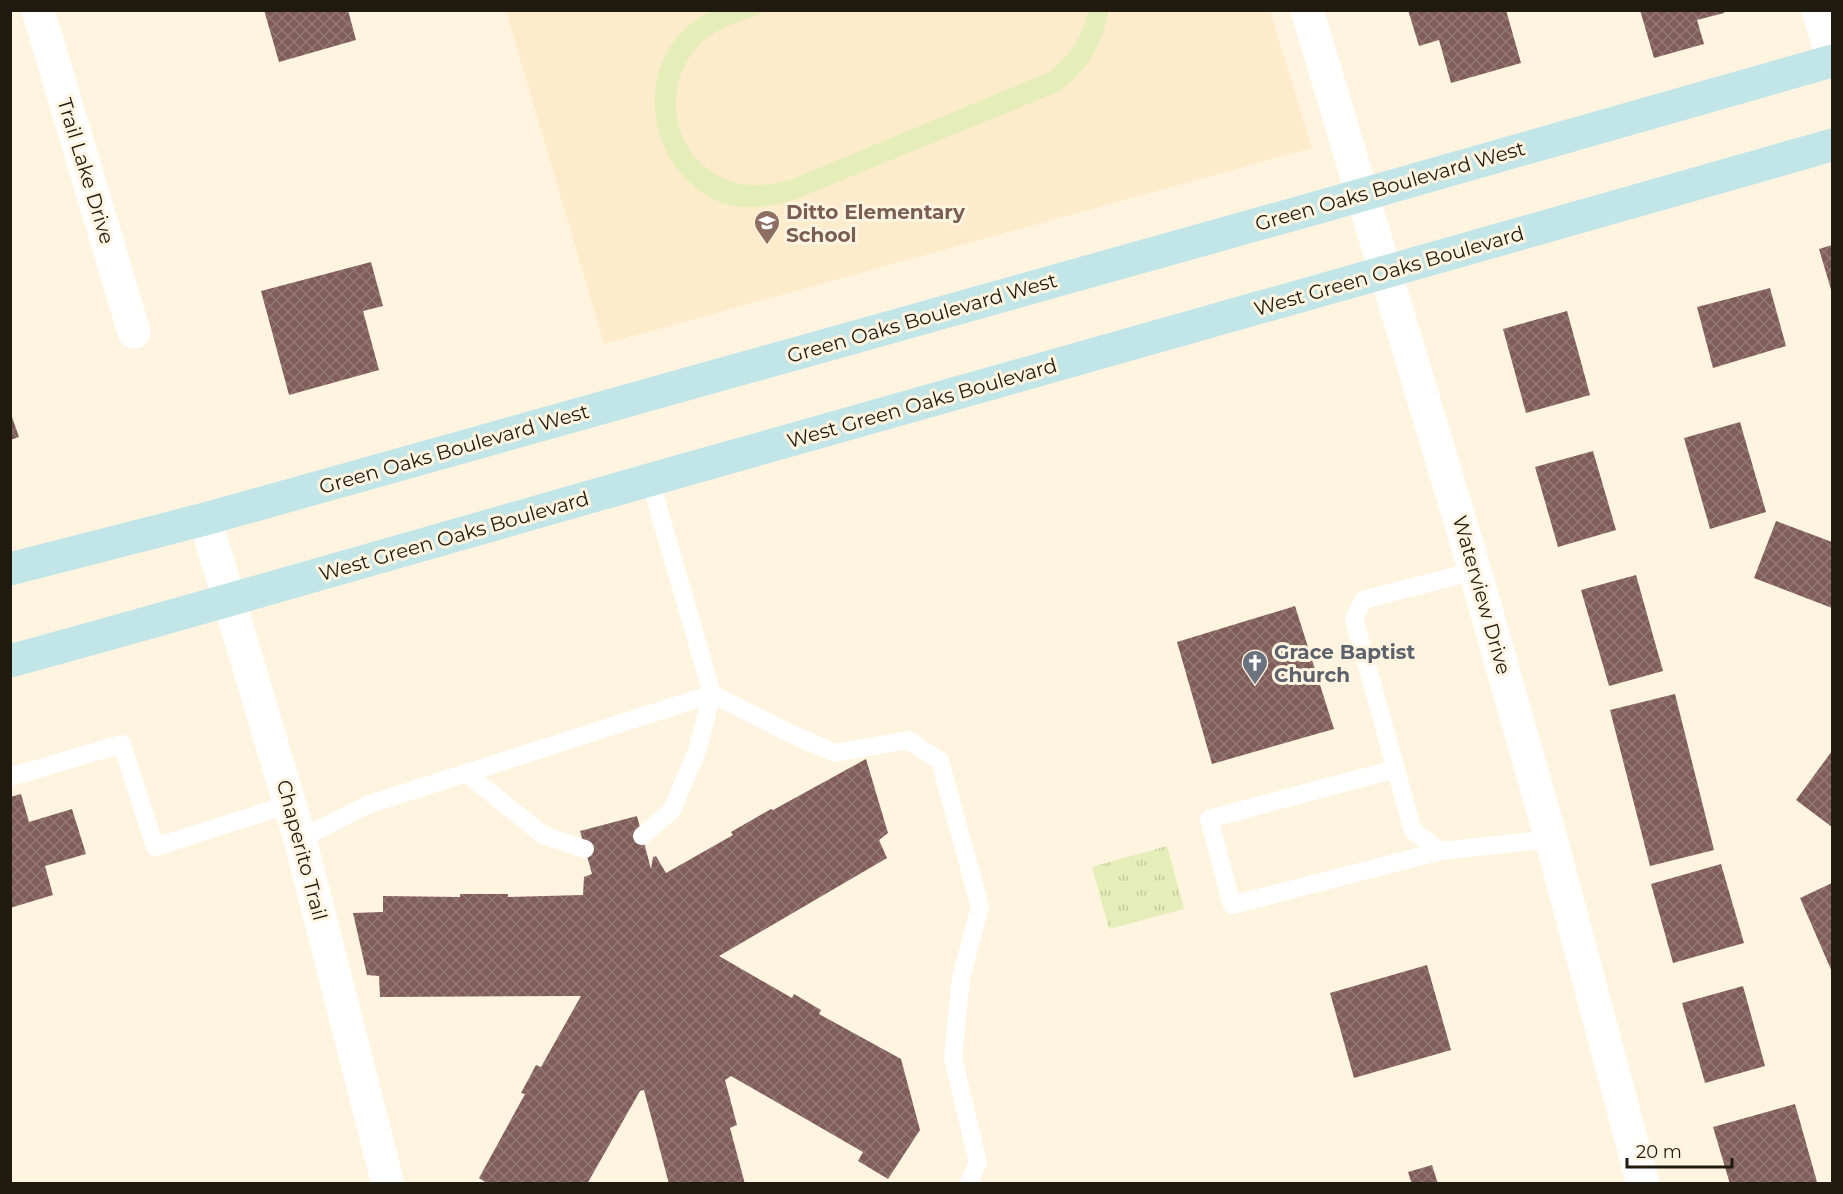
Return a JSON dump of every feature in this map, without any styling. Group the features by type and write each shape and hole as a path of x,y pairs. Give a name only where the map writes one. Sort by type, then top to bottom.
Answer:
{"main road":[{"name":"Green Oaks Boulevard West","path":"10,569 206,519 1833,61"},
{"name":"West Green Oaks Boulevard","path":"10,661 230,601 1833,145"}],"street":[{"name":"Trail Lake Drive","path":"38,10 134,332"},
{"name":"Waterview Drive","path":"1307,10 1475,571 1551,839 1643,1184"},
{"path":"1818,10 1833,56"},
{"name":"Chaperito Trail","path":"206,519 300,839 388,1184"}],"lane":[{"path":"642,836 672,810 697,750 712,694 650,480"},
{"path":"1441,851 1413,831 1354,619 1364,600 1475,571"},
{"path":"300,839 367,805 712,694 835,753 908,740 940,761 980,907 962,978 953,1058 978,1163 968,1184"},
{"path":"10,777 122,744 154,847 290,804"},
{"path":"1395,769 1209,819 1232,904 1441,851 1551,839"},
{"path":"466,773 543,835 585,849"}],"shaded area":[{"name":"Ditto Elementary School","path":"506,11 1270,11 1312,148 604,344"}],"green space":[{"path":"712,11 768,11 722,29 699,45 686,62 679,82 676,102 678,122 685,141 696,158 711,171 731,181 753,185 790,180 1049,72 1063,60 1074,45 1083,29 1088,11 1108,11 1102,35 1092,56 1070,83 1060,91 796,199 766,206 745,207 724,204 715,200 689,182 671,160 659,133 655,105 657,77 668,50 686,28"},
{"path":"1167,846 1184,909 1109,929 1092,867"}],"building":[{"path":"264,10 348,10 356,40 279,62"},
{"path":"1408,10 1506,10 1521,63 1451,83 1439,40 1419,46"},
{"path":"1640,10 1724,10 1724,13 1697,20 1704,44 1654,58"},
{"path":"1832,245 1832,293 1819,249"},
{"path":"371,262 383,306 363,311 379,370 289,395 261,291"},
{"path":"1770,288 1786,346 1713,368 1697,307"},
{"path":"1567,311 1590,395 1526,413 1503,329"},
{"path":"10,411 19,437 10,440"},
{"path":"1740,422 1766,512 1710,529 1684,438"},
{"path":"1593,451 1616,530 1558,547 1535,467"},
{"path":"1776,521 1832,542 1832,608 1754,578"},
{"path":"1636,575 1663,671 1609,686 1581,590"},
{"name":"Grace Baptist Church","path":"1295,606 1334,729 1212,764 1177,642"},
{"path":"1675,694 1714,850 1650,866 1610,710"},
{"path":"1832,751 1832,827 1796,800"},
{"path":"866,759 888,833 879,840 887,858 719,956 792,998 794,994 821,1010 819,1014 901,1059 920,1130 888,1179 858,1161 863,1152 731,1076 725,1080 737,1125 730,1128 745,1184 669,1184 644,1090 640,1091 587,1184 488,1184 479,1178 525,1094 521,1093 536,1065 541,1067 581,996 380,997 379,976 367,975 353,913 383,912 383,896 583,895 584,877 592,874 580,831 637,816 651,869 653,857 656,856 666,873 733,835 731,832 771,809 773,810"},
{"path":"21,794 29,822 72,809 86,854 45,866 53,895 10,908 10,797"},
{"path":"1721,864 1744,943 1673,963 1651,884"},
{"path":"1832,883 1832,972 1800,898"},
{"path":"1427,965 1451,1050 1354,1078 1330,993"},
{"path":"1743,986 1765,1066 1705,1083 1682,1003"},
{"path":"1795,1104 1817,1182 1730,1184 1713,1127"},
{"path":"1432,1165 1438,1184 1412,1184 1408,1172"}],"place":[{"name":"Ditto Elementary School","path":"767,246"},
{"name":"Grace Baptist Church","path":"1255,686"}]}
